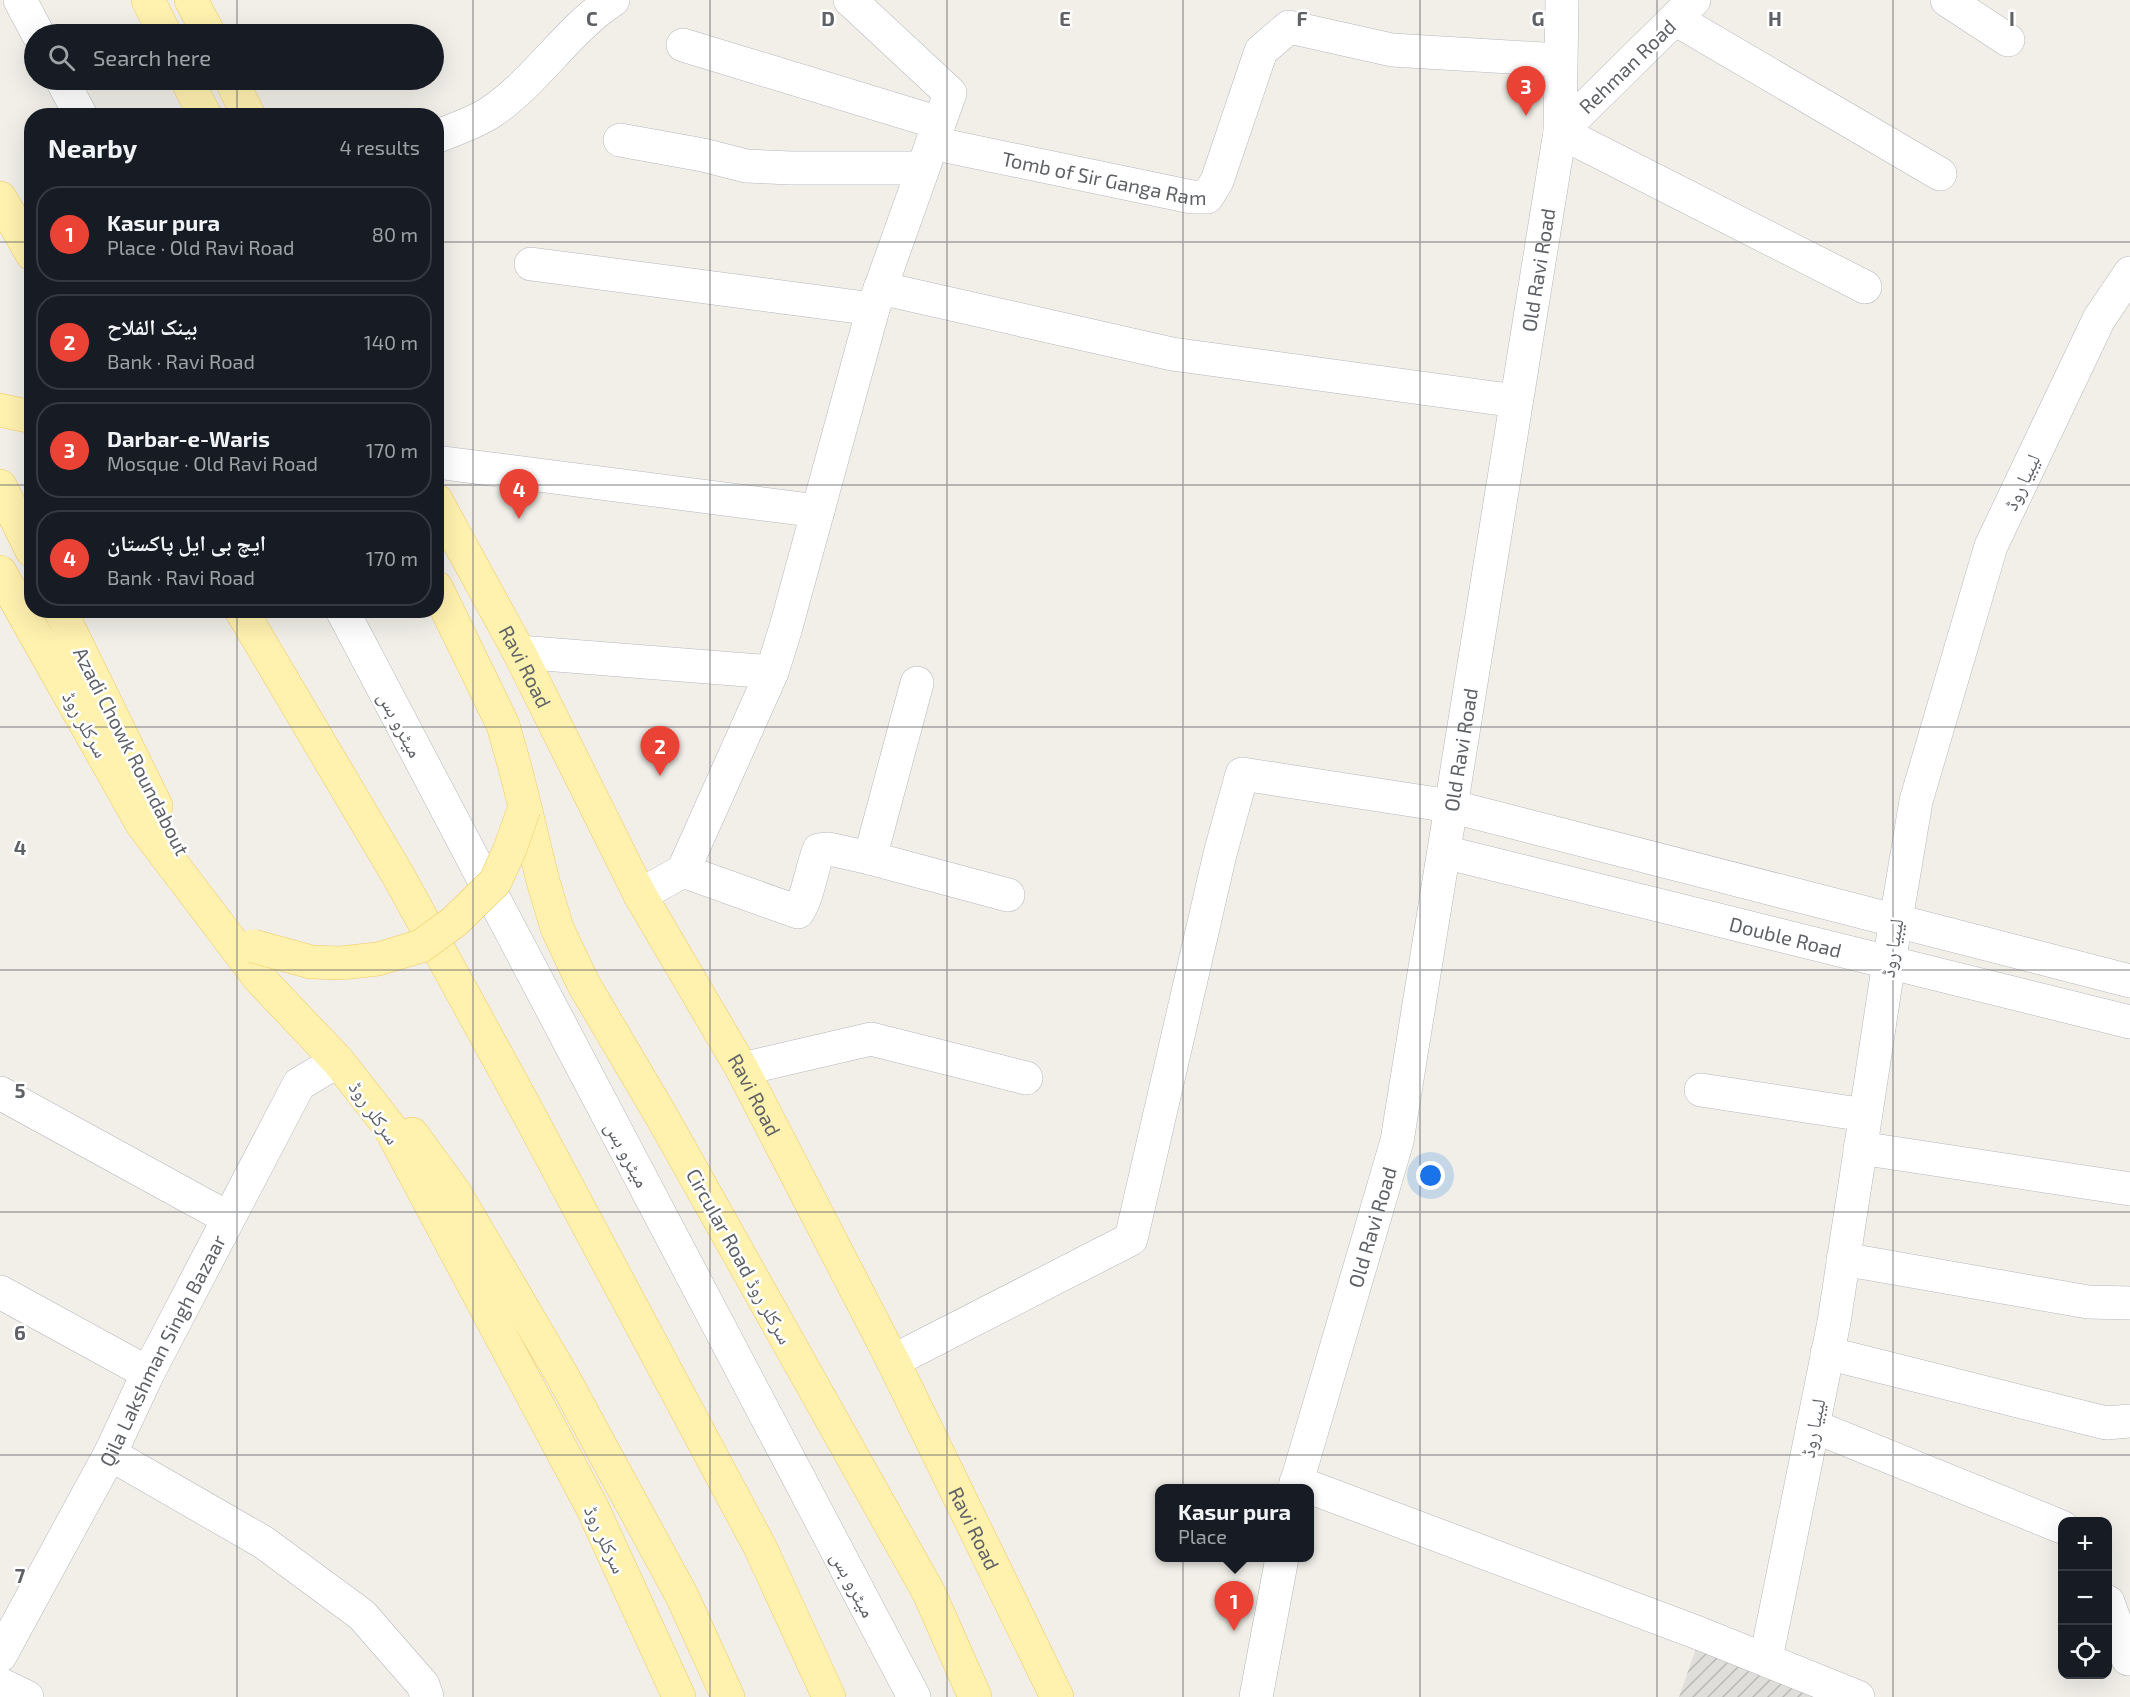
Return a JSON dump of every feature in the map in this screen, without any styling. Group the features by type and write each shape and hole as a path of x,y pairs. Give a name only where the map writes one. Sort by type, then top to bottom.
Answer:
{"main road":[{"path":"148,0 160,24"},
{"path":"191,0 203,24"},
{"path":"192,90 201,108"},
{"path":"236,90 245,108"},
{"path":"0,198 24,240"},
{"path":"0,410 24,415"},
{"path":"0,487 24,534"},
{"name":"Ravi Road","path":"444,515 519,652 640,895 742,1069 893,1361 1057,1697"},
{"name":"سرکلر روڈ","path":"0,572 24,615"},
{"path":"253,946 311,962 340,963 378,959 421,946 454,922 495,882 524,809 514,762 502,725 444,604"},
{"name":"سرکلر روڈ","path":"26,618 142,824 258,978 338,1061 389,1126 592,1507 679,1697"},
{"name":"Azadi Chowk Roundabout","path":"64,618 148,791 190,864 253,946"},
{"path":"246,618 399,877 519,1096 760,1547 829,1697"},
{"name":"Circular Road سرکلر روڈ","path":"524,809 557,928 583,982 662,1117 929,1593 975,1697"},
{"path":"253,946 361,1064 455,1193 562,1375 639,1516 682,1596 728,1697"}],"street":[{"path":"20,0 33,24"},
{"path":"444,133 490,113 528,80 596,11 613,0"},
{"path":"640,895 683,871 772,672 877,299 950,93 850,0"},
{"name":"Old Ravi Road","path":"1295,1484 1397,1141 1560,132 1559,60 1562,0"},
{"path":"1947,0 2008,40"},
{"path":"1685,9 1940,174"},
{"name":"Rehman Road","path":"1560,132 1685,9"},
{"name":"Tomb of Sir Ganga Ram","path":"931,145 1192,197 1207,197 1217,181 1261,51 1289,27 1392,50 1559,60"},
{"path":"683,45 931,145"},
{"path":"67,90 77,108"},
{"path":"1560,132 1865,286"},
{"path":"620,140 703,155 746,166 791,168 931,145"},
{"path":"531,264 877,299 1172,354 1516,401"},
{"name":"لیبیا روڈ","path":"1766,1659 1827,1353 1916,801 1991,546 2099,319 2130,273"},
{"path":"444,463 818,511"},
{"name":"میٹرو بس","path":"346,618 914,1697"},
{"path":"519,652 772,672"},
{"path":"870,858 917,684"},
{"path":"893,1361 1131,1239 1217,866 1242,774 1450,806 2130,981"},
{"path":"683,871 798,912 803,904 819,850 829,849 1008,895"},
{"name":"Double Road","path":"1444,852 2130,1022"},
{"path":"742,1069 871,1039 1026,1078"},
{"name":"Qila Lakshman Singh Bazaar","path":"0,1656 110,1454 148,1373 299,1084 338,1061"},
{"path":"1701,1090 1865,1115"},
{"path":"0,1093 228,1218"},
{"path":"1860,1148 2130,1189"},
{"path":"1843,1259 2088,1302 2130,1303"},
{"path":"0,1292 148,1373"},
{"path":"1827,1353 2106,1423 2130,1421"},
{"path":"1813,1426 2058,1525"},
{"path":"110,1454 263,1542 362,1615 423,1685 427,1697"},
{"path":"1314,1492 1766,1659 1858,1697"},
{"path":"1256,1697 1281,1562"},
{"path":"2112,1613 2128,1659 2130,1658"},
{"path":"0,1684 27,1697"}],"shaded area":[{"path":"1701,1634 1856,1697 1679,1697"}],"place":[{"name":"Darbar-e-Waris","path":"1526,116"},
{"name":"ایچ بی ایل پاکستان","path":"519,519"},
{"name":"بینک الفلاح","path":"660,776"},
{"name":"Kasur pura","path":"1234,1631"}]}
